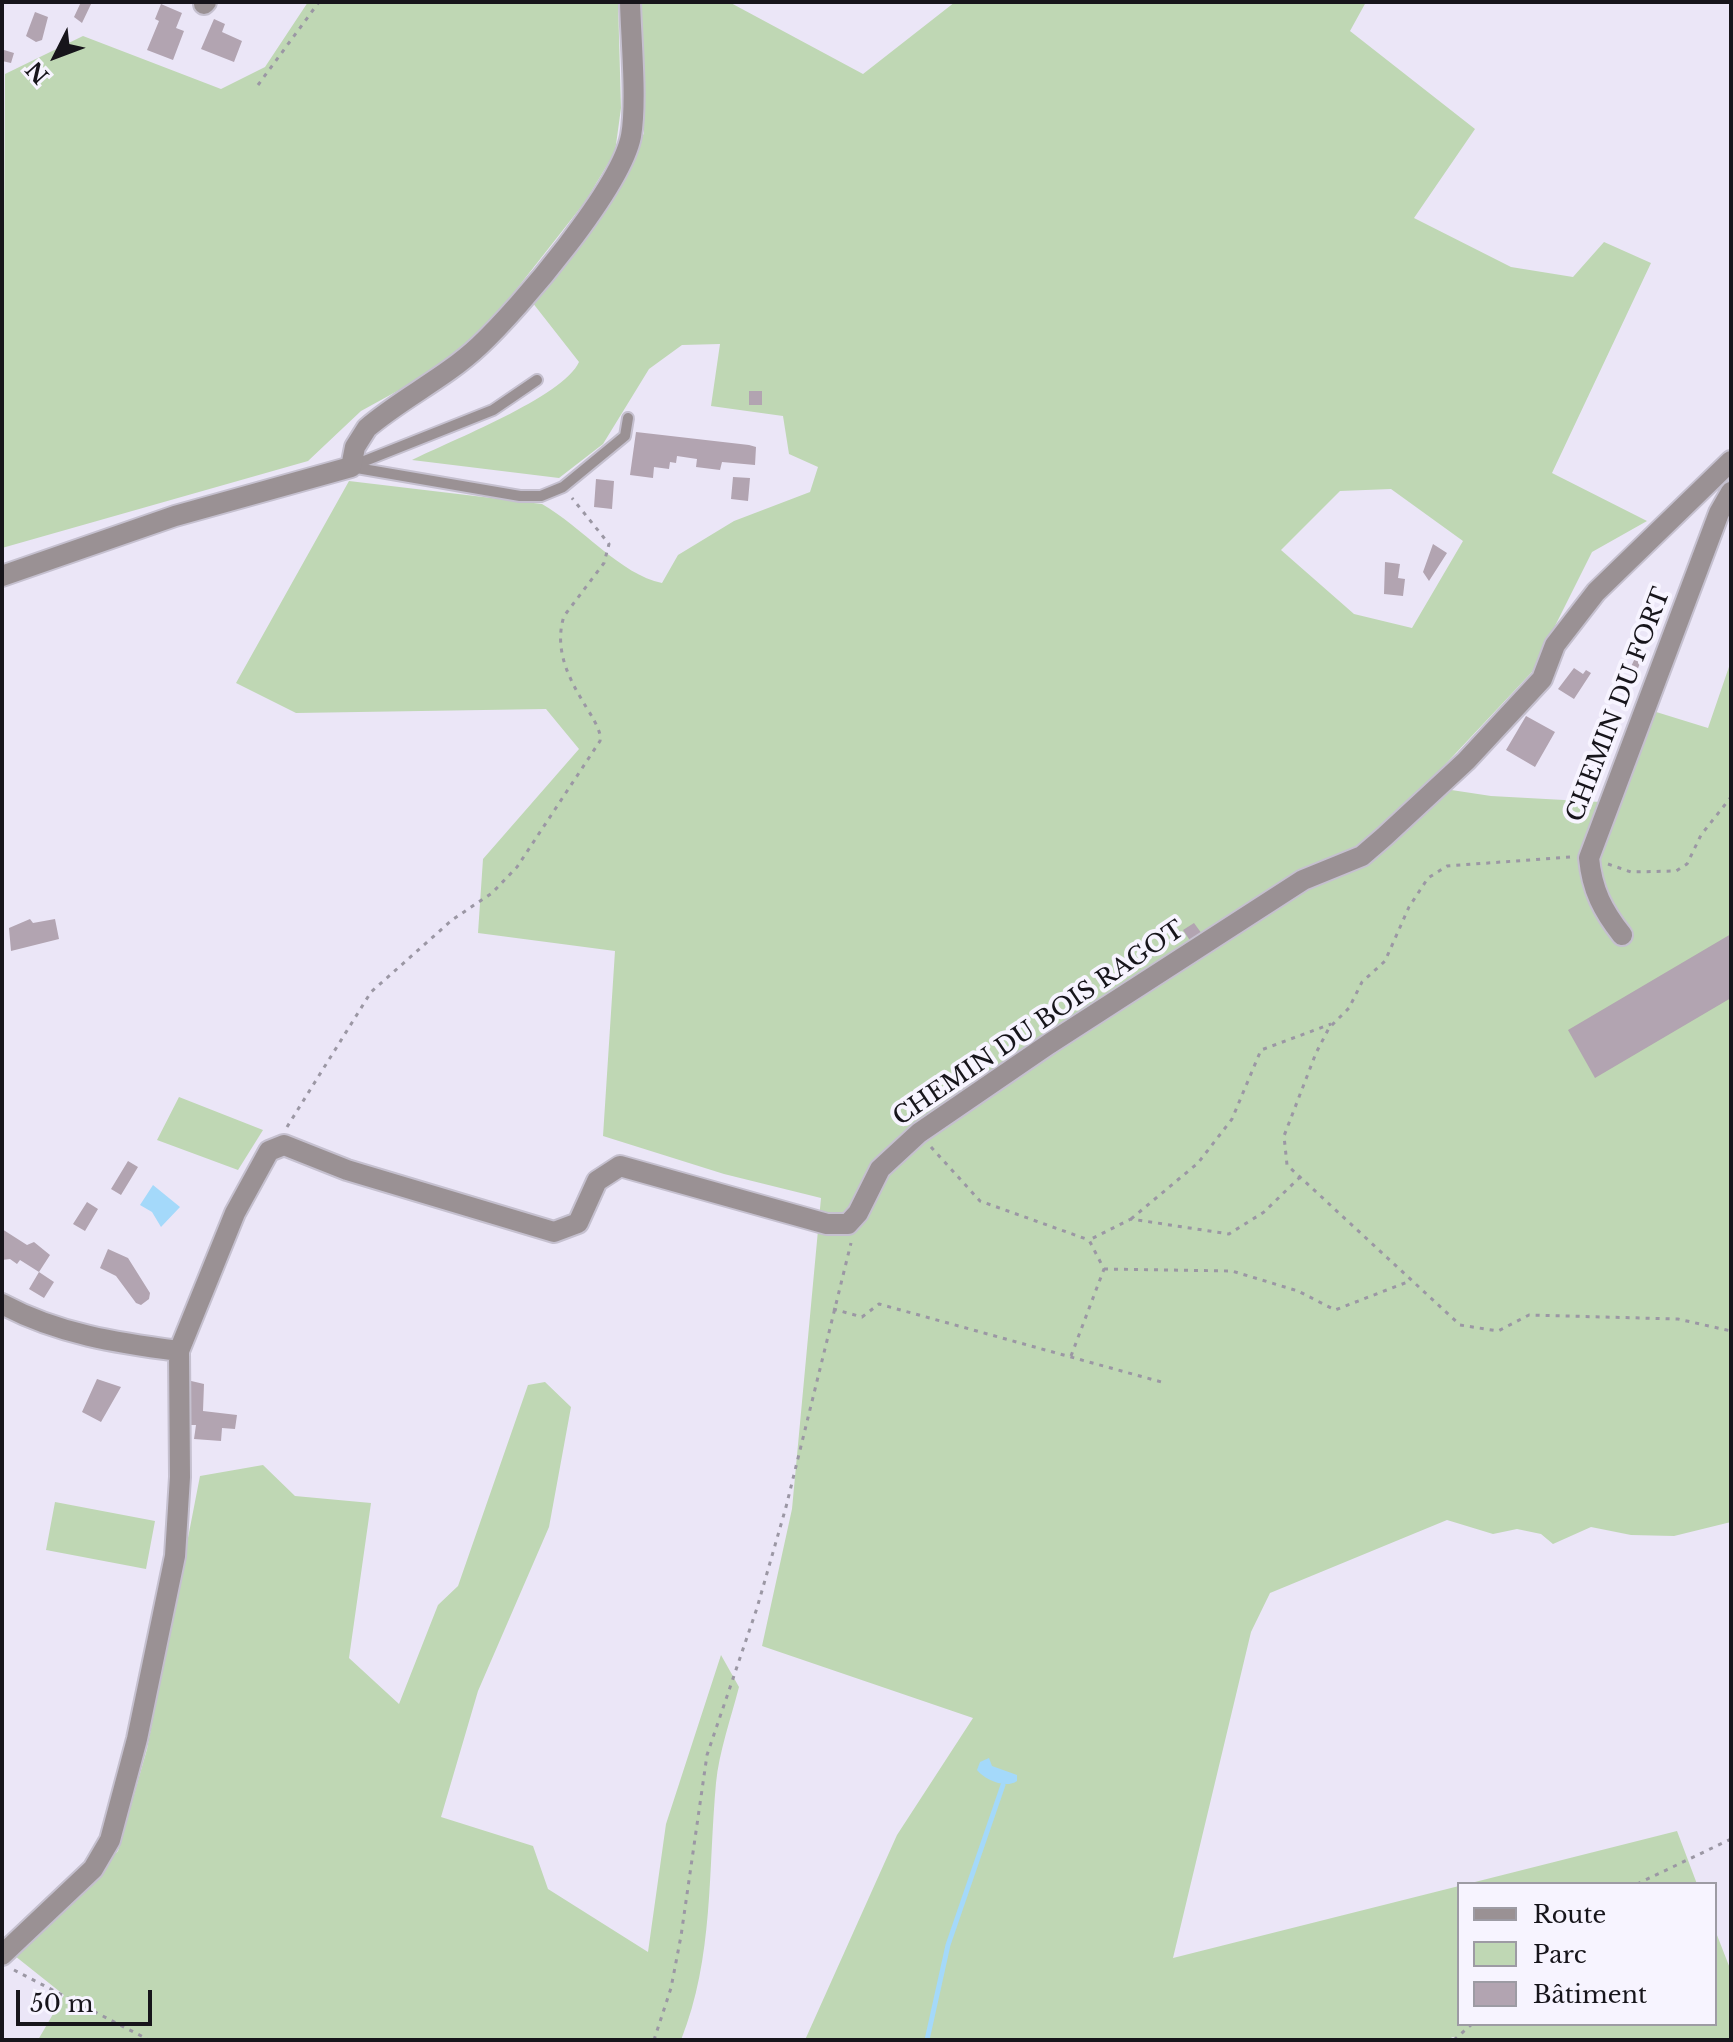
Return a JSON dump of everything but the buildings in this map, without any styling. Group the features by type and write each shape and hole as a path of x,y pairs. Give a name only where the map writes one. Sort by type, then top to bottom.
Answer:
{"street":[{"path":"2,576 175,516 351,467 355,447 367,428 478,348 506,318 581,224 611,180 631,135 630,2"},
{"name":"CHEMIN DU BOIS RAGOT","path":"854,1219 880,1169 919,1133 1049,1044 1303,880 1362,856 1384,837 1466,761 1542,679 1555,645 1596,592 1731,461"},
{"name":"CHEMIN DU FORT","path":"1622,935 1602,910 1591,881 1589,858 1719,513 1731,492"},
{"path":"2,1955 93,1869 110,1840 120,1810 163,1622 178,1535 179,1351 235,1213 260,1165 275,1147 284,1145 347,1170 554,1232 578,1223 597,1181 620,1166 827,1224 842,1225 854,1219"},
{"path":"2,1304 28,1318 75,1334 179,1351"}],"lane":[{"path":"351,467 493,410 537,380"},
{"path":"351,467 520,496 541,496 563,487 625,436 628,418"}],"path":[{"path":"258,85 319,2"},
{"path":"275,1147 371,992 452,920 492,893 517,867 600,741 600,729 580,701 566,669 561,627 564,616 604,563 609,544 563,487"},
{"path":"1731,797 1701,835 1687,864 1676,871 1631,872 1580,855 1447,866 1428,878 1409,907 1385,961 1362,982 1349,1008 1334,1023 1316,1053 1284,1136 1287,1165 1460,1325 1476,1331 1498,1331 1529,1315 1678,1319 1731,1331"},
{"path":"1089,1240 1131,1219 1198,1163 1232,1119 1261,1050 1334,1023"},
{"path":"919,1133 980,1201 1089,1240 1104,1269 1071,1356"},
{"path":"1131,1219 1229,1234 1264,1212 1300,1177"},
{"path":"654,2040 671,1988 692,1876 700,1790 786,1507 832,1309 847,1267 854,1219"},
{"path":"1104,1269 1232,1271 1298,1291 1335,1310 1410,1281"},
{"path":"832,1309 862,1317 879,1304 1165,1383"},
{"path":"1641,1882 1731,1839"},
{"path":"2,1964 149,2040"},
{"path":"1454,2040 1470,2026"}],"green space":[{"path":"308,2 618,2 621,108 615,152 585,202 482,333 421,378 361,411 308,461 2,548 5,74 83,36 221,89 265,67"},
{"path":"641,2 729,2 863,74 955,2 1366,2 1350,31 1475,129 1414,218 1511,267 1573,277 1604,242 1651,263 1552,473 1647,521 1592,552 1532,672 1425,786 1491,796 1619,803 1653,711 1708,728 1731,661 1731,1522 1674,1536 1631,1535 1591,1527 1553,1544 1541,1534 1517,1529 1493,1534 1447,1520 1270,1593 1251,1632 1173,1958 1457,1887 1457,2026 1717,2026 1717,1935 1731,1971 1731,2040 1459,2040 1453,2037 1446,2040 805,2040 897,1835 973,1718 762,1646 792,1509 821,1198 724,1174 603,1136 615,951 478,933 483,859 579,749 546,709 296,713 236,683 349,481 542,504 631,570 662,583 678,555 734,521 810,492 818,467 789,454 783,416 711,406 720,344 682,345 649,369 603,444 559,478 412,460 529,403 552,389 579,362 532,302 618,190 644,133","holes":["1391,489 1463,541 1412,628 1354,614 1281,550 1340,491"]},
{"path":"179,1097 263,1130 238,1170 157,1140"},
{"path":"545,1382 571,1407 549,1527 478,1691 441,1817 533,1846 548,1889 648,1952 666,1824 721,1655 739,1687 718,1771 708,1913 699,1977 681,2040 38,2040 64,1995 15,1956 118,1851 147,1749 200,1476 263,1465 295,1496 371,1503 349,1658 399,1704 438,1605 458,1586 528,1385"},
{"path":"55,1502 155,1521 146,1569 46,1550"},
{"path":"1677,1831 1696,1882 1475,1882"}],"water":[{"path":"153,1185 180,1207 161,1227 152,1212 140,1205"},
{"path":"989,1758 992,1766 1017,1775 1017,1781 1002,1784 981,1774 977,1770 980,1762"}],"waterway":[{"path":"927,2040 948,1945 1003,1785"}]}
